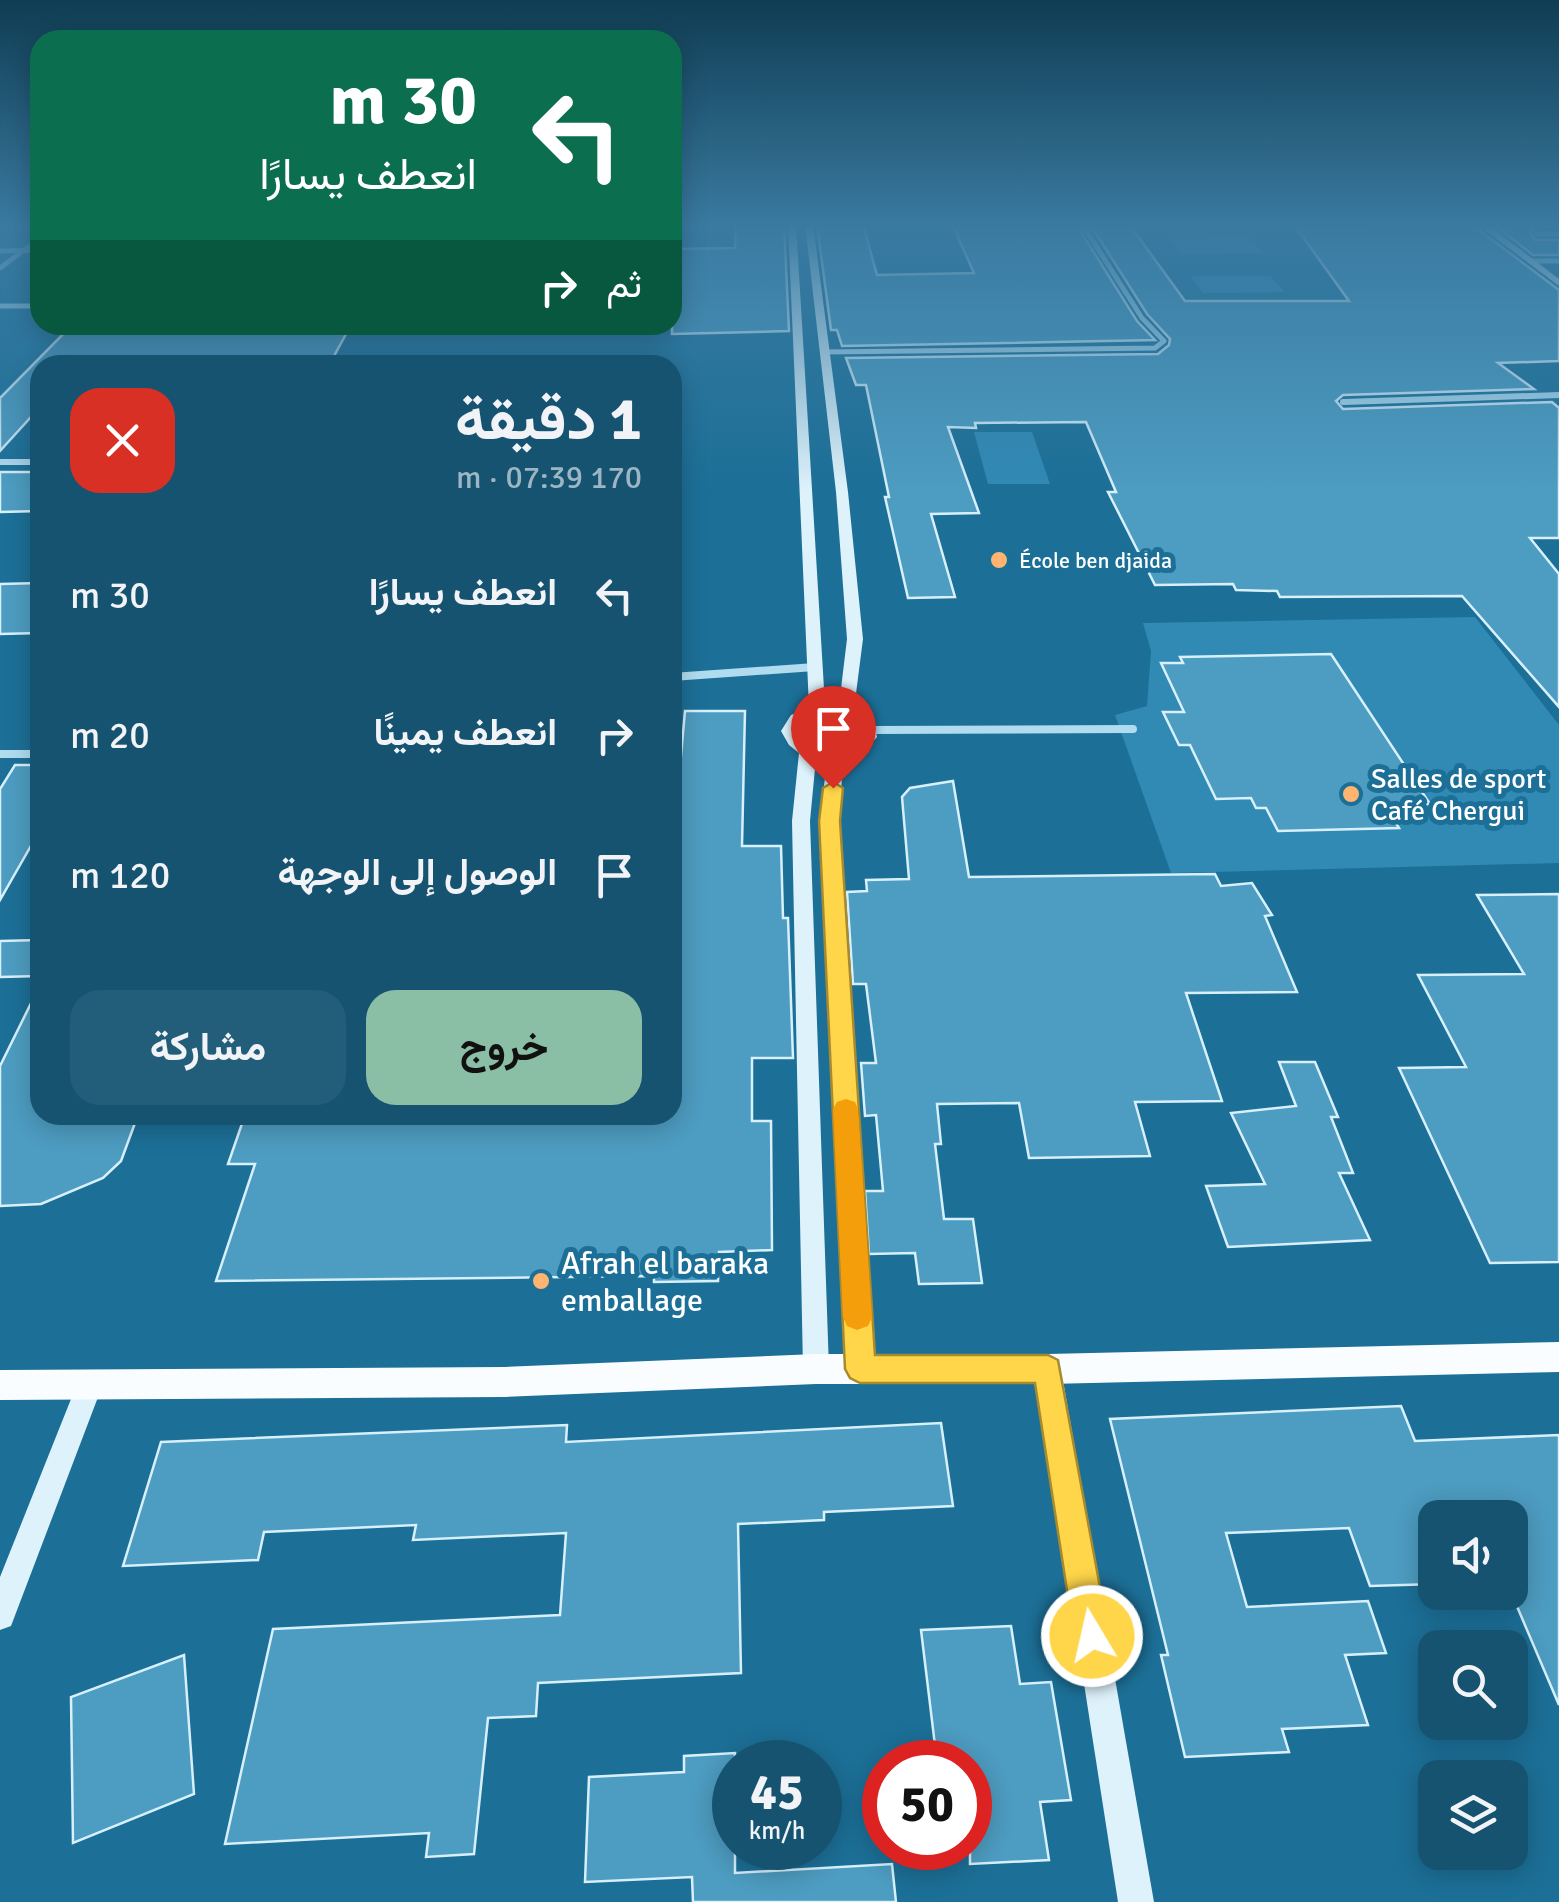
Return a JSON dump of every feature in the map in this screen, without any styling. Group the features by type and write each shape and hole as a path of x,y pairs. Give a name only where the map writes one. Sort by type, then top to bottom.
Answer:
{"main road":[{"path":"797,313 817,710"},
{"path":"819,313 842,492 855,639 846,710"},
{"path":"817,710 846,710 861,718 870,730 865,744 836,754 808,750 791,738 789,731 797,718 817,710"},
{"path":"808,750 801,821 816,1369"},
{"path":"836,754 830,821 860,1369"},
{"path":"0,1385 505,1382 816,1369 1048,1369 1559,1358"},
{"path":"1048,1369 1136,1902"},
{"path":"0,1615 90,1384"}],"street":[{"path":"824,352 1156,348 1164,341 1139,313"},
{"path":"1344,402 1559,395"},
{"path":"0,462 30,462"},
{"path":"682,676 815,667"},
{"path":"870,730 1133,729"},
{"path":"0,754 30,754"}],"shaded area":[{"path":"974,432 1032,432 1050,484 988,484"},
{"name":"Salles de sport Café Chergui","path":"1475,617 1559,725 1559,863 1171,873 1115,715 1147,706 1151,651 1143,623"}],"building":[{"path":"682,313 788,313 789,331 682,334"},
{"path":"829,313 1132,313 1155,340 842,346 837,330 831,330"},
{"path":"1559,313 1559,361 1498,363 1534,389 1343,395 1336,401 1343,409 1552,402 1559,408 1559,538 1530,538 1559,574 1559,707 1462,596 1280,597 1277,591 1236,590 1233,584 1155,585 1108,492 1116,492 1086,422 975,423 976,428 948,427 979,513 931,514 955,597 908,598 885,497 889,497 866,385 856,385 846,358 1158,354 1170,339 1147,314"},
{"path":"62,335 346,335 334,355 42,355"},
{"path":"30,368 30,418 0,451 0,398"},
{"path":"0,472 30,472 30,511 0,512"},
{"path":"30,583 30,633 0,634 0,584"},
{"path":"1331,654 1430,804 1385,805 1399,828 1278,831 1266,808 1256,808 1251,798 1216,799 1190,745 1179,745 1163,712 1184,712 1161,663 1183,663 1180,657"},
{"path":"685,711 745,711 742,846 781,846 793,1058 752,1058 752,1121 771,1121 772,1250 719,1252 718,1281 654,1282 654,1276 216,1281 255,1164 228,1164 242,1125 682,1125"},
{"path":"15,765 30,765 30,848 0,900 0,789"},
{"path":"953,781 969,877 1215,874 1221,886 1252,883 1272,915 1265,916 1297,992 1186,993 1222,1101 1135,1102 1150,1156 1029,1158 1019,1103 937,1104 941,1144 935,1144 944,1219 973,1219 982,1283 919,1284 915,1253 869,1254 865,1191 883,1191 876,1115 865,1116 861,1063 876,1063 866,984 853,984 847,892 867,891 866,880 909,879 902,797 910,788"},
{"path":"1559,894 1559,1262 1490,1263 1399,1068 1466,1067 1418,975 1524,974 1477,895"},
{"path":"30,940 30,976 0,977 0,941"},
{"path":"30,1005 30,1125 134,1125 121,1161 103,1178 41,1204 0,1206 0,1066"},
{"path":"1279,1062 1315,1062 1338,1117 1331,1117 1353,1173 1339,1173 1370,1240 1228,1247 1206,1186 1265,1184 1231,1113 1296,1106"},
{"path":"1401,1406 1415,1441 1559,1435 1559,1705 1519,1610 1528,1610 1528,1500 1418,1500 1418,1585 1370,1586 1349,1528 1226,1533 1247,1607 1368,1601 1386,1653 1345,1655 1368,1725 1282,1729 1289,1752 1185,1757 1161,1655 1168,1655 1110,1419"},
{"path":"941,1423 953,1506 824,1512 824,1520 738,1524 741,1673 538,1683 536,1716 488,1718 474,1854 426,1857 429,1833 225,1844 273,1629 560,1615 566,1533 413,1540 416,1525 264,1532 258,1560 123,1566 161,1442 567,1425 566,1442"},
{"path":"1011,1626 1020,1684 1051,1682 1071,1800 1040,1802 1049,1860 992,1863 992,1740 934,1740 921,1630"},
{"path":"184,1655 194,1794 73,1843 71,1697"},
{"path":"712,1754 712,1870 842,1870 842,1867 862,1866 862,1870 893,1870 896,1902 693,1902 692,1877 585,1882 589,1777 684,1772 684,1756"}],"slow traffic":[{"path":"846,1109 857,1317"}],"place":[{"name":"École ben djaida","path":"999,560"},
{"name":"Salles de sport Café Chergui","path":"1351,794"},
{"name":"Afrah el baraka emballage","path":"541,1281"}],"route":[{"path":"833,788 830,821 860,1369 1048,1369 1092,1636"}]}
